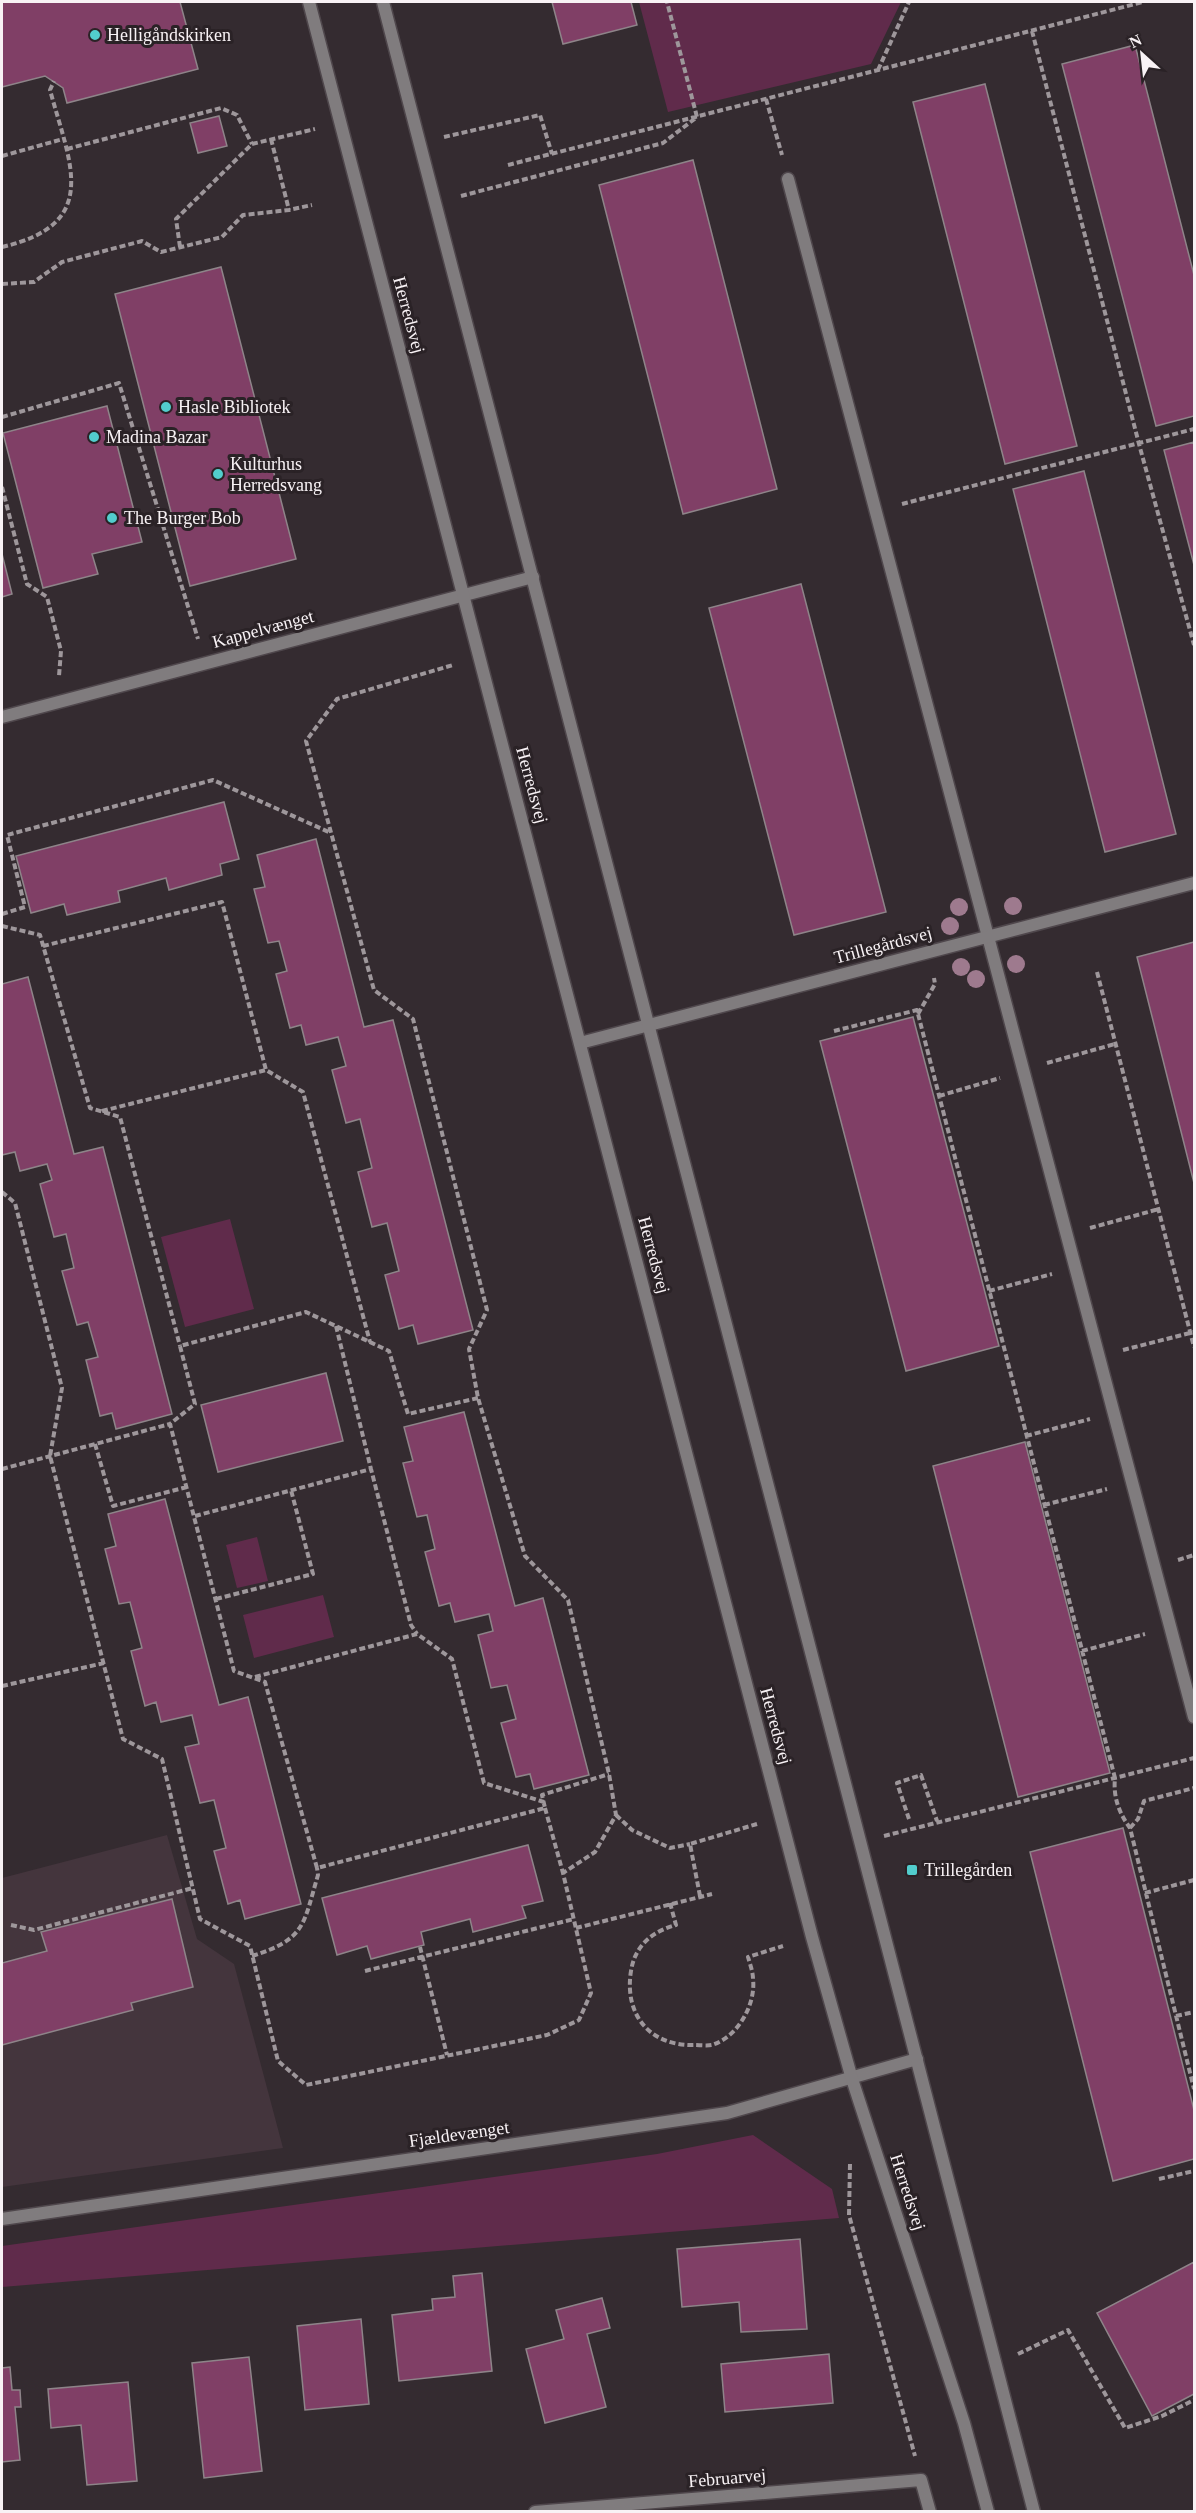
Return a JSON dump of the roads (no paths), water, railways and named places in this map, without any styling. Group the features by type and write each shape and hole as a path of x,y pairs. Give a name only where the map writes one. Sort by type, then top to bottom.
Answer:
{"street":[{"name":"Herredsvej","path":"309,2 781,1816 852,2079 964,2423 988,2511"},
{"path":"383,2 1034,2511"},
{"path":"788,179 1194,1717"},
{"name":"Kappelvænget","path":"2,717 533,577"},
{"name":"Trillegårdsvej","path":"580,1043 1194,883"},
{"name":"Fjældevænget","path":"2,2219 727,2113 917,2060"},
{"name":"Februarvej","path":"535,2511 921,2480 930,2511"}],"place":[{"name":"Helligåndskirken","path":"95,35"},
{"name":"Hasle Bibliotek","path":"166,407"},
{"name":"Madina Bazar","path":"94,437"},
{"name":"Kulturhus Herredsvang","path":"218,474"},
{"name":"The Burger Bob","path":"112,518"},
{"name":"Trillegården","path":"912,1870"}]}
